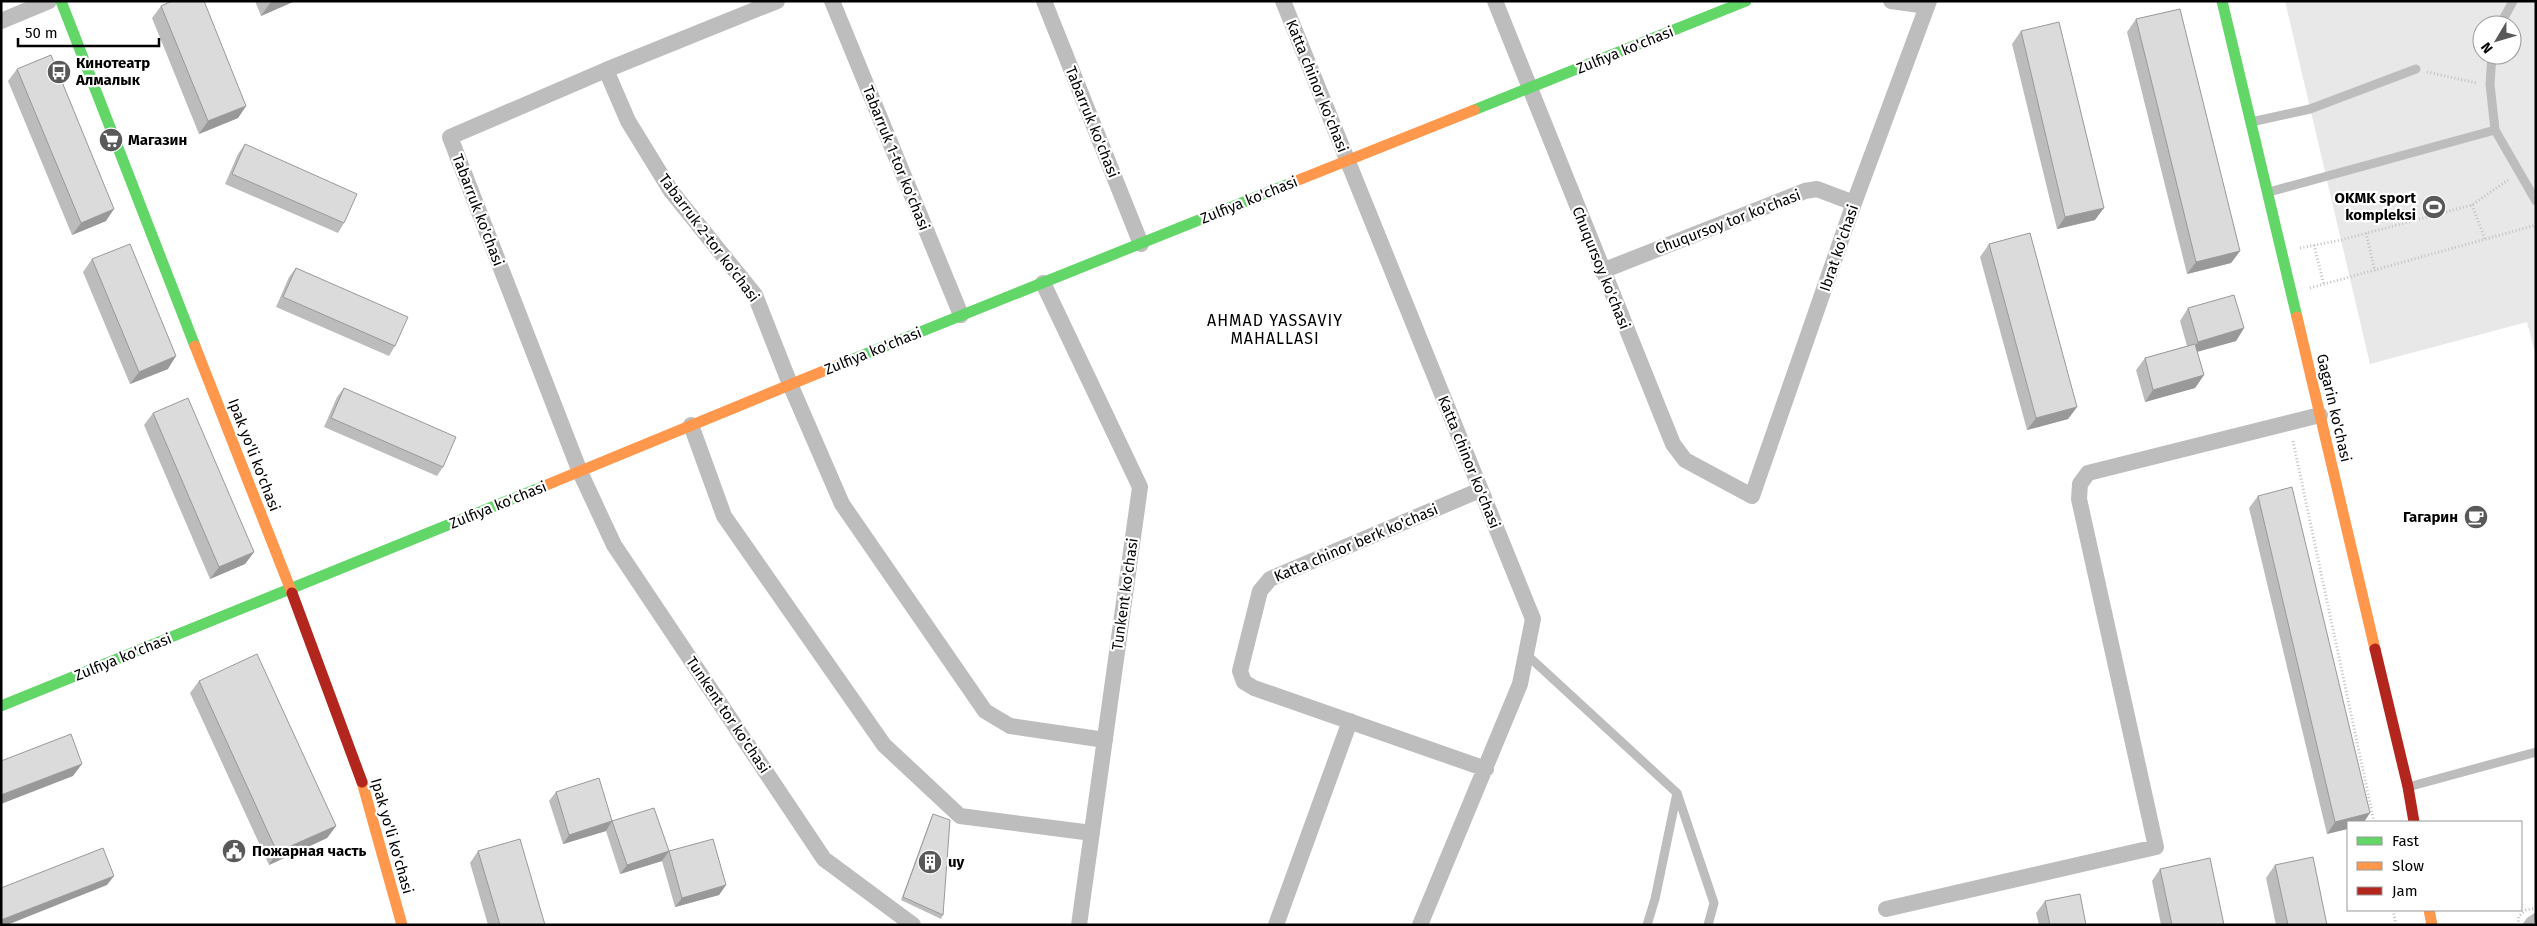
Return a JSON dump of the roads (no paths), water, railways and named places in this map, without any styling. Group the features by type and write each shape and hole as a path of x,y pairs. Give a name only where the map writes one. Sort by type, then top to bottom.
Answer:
{"street":[{"path":"1,21 49,1"},
{"name":"Ipak yo'li ko'chasi","path":"61,1 290,589 366,794 402,925"},
{"name":"Tabarruk ko'chasi","path":"580,472 450,137 606,70 777,1"},
{"name":"Tabarruk 1-tor ko'chasi","path":"832,1 961,315"},
{"name":"Tabarruk ko'chasi","path":"1044,1 1141,244"},
{"name":"Katta chinor ko'chasi","path":"1283,1 1532,618 1520,684 1420,925"},
{"name":"Chuqursoy ko'chasi","path":"1495,1 1673,444 1685,460 1752,496"},
{"name":"Zulfiya ko'chasi","path":"1,706 580,472 790,384 1746,1"},
{"path":"1891,1 1928,3"},
{"name":"Gagarin ko'chasi","path":"2222,1 2408,787 2414,821"},
{"name":"Ibrat ko'chasi","path":"1752,496 1854,203 1928,3"},
{"name":"Tabarruk 2-tor ko'chasi","path":"606,70 628,121 671,191 755,295 790,384 842,504 985,711 1010,726 1105,740"},
{"name":"Chuqursoy tor ko'chasi","path":"1602,271 1805,191 1817,189 1854,203"},
{"name":"Tunkent ko'chasi","path":"1043,283 1140,486 1079,925"},
{"path":"1886,909 2156,847 2079,498 2080,484 2088,473 2320,415"},
{"path":"692,425 724,516 884,745 960,816 1092,833"},
{"name":"Tunkent tor ko'chasi","path":"580,472 614,545 824,859 913,925"},
{"name":"Katta chinor berk ko'chasi","path":"1480,490 1270,579 1260,592 1240,671 1244,682 1254,688 1486,769"},
{"path":"1276,925 1350,721"},
{"path":"2429,911 2432,925"}],"lane":[{"path":"2505,15 2513,1"},
{"path":"2491,65 2490,84 2495,130 2536,201"},
{"path":"2251,122 2310,109 2416,69"},
{"path":"2267,192 2495,130"},
{"path":"1526,653 1677,793 1714,903 1708,925"},
{"path":"2408,787 2536,752"},
{"path":"1647,925 1655,899 1677,793"}],"place":[{"name":"Кинотеатр Алмалык","path":"59,72"},
{"name":"Магазин","path":"111,140"},
{"name":"OKMK sport kompleksi","path":"2434,207"},
{"name":"Гагарин","path":"2476,517"},
{"name":"Пожарная часть","path":"234,851"},
{"name":"uy","path":"930,862"}],"district":[{"name":"AHMAD YASSAVIY MAHALLASI","path":"1275,329"}]}
